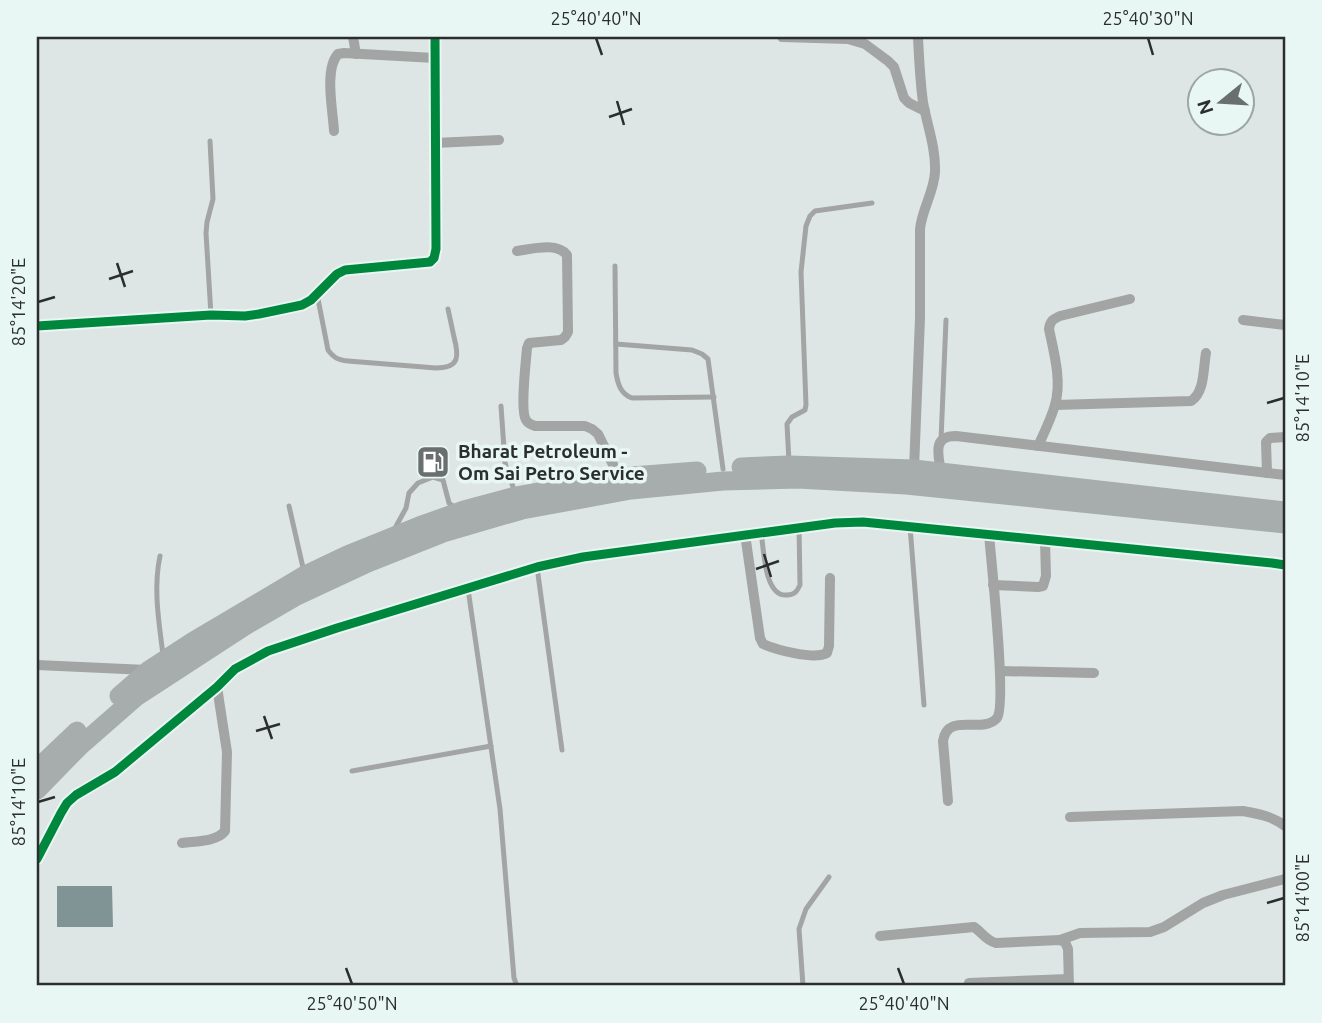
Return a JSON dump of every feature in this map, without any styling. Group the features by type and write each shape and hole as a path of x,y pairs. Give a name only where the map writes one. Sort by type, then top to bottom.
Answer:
{"highway":[{"path":"37,769 77,731 156,666 305,575 388,538 460,512 516,496 619,477 789,465 914,470 1285,510"},
{"path":"37,790 80,746 136,697 255,620 295,597 368,563 446,532 522,510 631,490 723,481 798,479 906,485 1285,524"}],"street":[{"path":"353,37 356,54"},
{"path":"37,326 259,314 302,305 345,270 430,262 436,249 435,37"},
{"path":"782,37 848,39 865,44 894,67 908,103 925,111"},
{"path":"914,470 920,318 920,229 935,173 921,83 918,37"},
{"path":"334,131 330,75 331,65 338,54 435,58"},
{"path":"435,143 499,140"},
{"path":"517,251 555,248 565,251 567,255 568,332 561,340 529,343 525,418 528,424 535,426 585,426 592,429 598,434 619,477"},
{"path":"1038,446 1055,405 1058,383 1050,323 1060,316 1130,299"},
{"path":"1243,320 1285,325"},
{"path":"1055,405 1191,401 1197,397 1201,388 1206,353"},
{"path":"941,473 938,447 941,440 947,436 956,436 1285,475"},
{"path":"1267,473 1266,442 1268,439 1285,437"},
{"path":"37,859 67,803 115,772 235,669 268,651 537,567 583,557 745,534 863,522 1285,565"},
{"path":"745,534 763,644 816,656 827,653 830,578"},
{"path":"948,801 944,735 954,726 988,724 999,715 1001,706 989,534"},
{"path":"993,585 1043,586 1046,576 1045,541"},
{"path":"37,665 156,666"},
{"path":"1000,671 1094,673"},
{"path":"182,843 217,838 225,831 227,752 217,687"},
{"path":"1070,817 1243,811 1273,818 1285,826"},
{"path":"880,936 966,927 979,930 989,941 996,943 1060,940 1080,933 1150,932 1164,927 1202,903 1285,879"},
{"path":"969,983 1069,983 1068,949 1065,942 1060,940"}],"lane":[{"path":"210,141 213,198 206,233 211,315"},
{"path":"789,465 787,424 792,417 805,410 806,405 801,280 806,226 815,211 872,202"},
{"path":"615,266 618,382 626,396 640,399 714,397"},
{"path":"317,294 328,350 338,360 436,368 452,365 458,352 448,309"},
{"path":"941,440 946,320"},
{"path":"616,344 692,350 708,359 723,468"},
{"path":"501,407 503,453 516,496"},
{"path":"388,538 406,508 409,493 418,483 433,477 443,480 449,503 460,512"},
{"path":"289,506 305,575"},
{"path":"910,526 924,705"},
{"path":"761,532 769,581 780,595 787,596 798,590 800,585 799,527"},
{"path":"156,666 156,572 160,556"},
{"path":"537,567 562,750"},
{"path":"468,589 499,809 514,978 517,986"},
{"path":"352,771 491,746"},
{"path":"803,986 799,929 812,900 830,877"}],"building":[{"path":"57,886 112,886 113,927 57,927"}],"cycle path":[{"path":"37,326 259,314 302,305 345,270 430,262 436,249 435,37"},
{"path":"37,859 67,803 115,772 235,669 268,651 537,567 583,557 835,523 863,522 1285,565"}],"place":[{"name":"Bharat Petroleum - Om Sai Petro Service","path":"433,462"}]}
